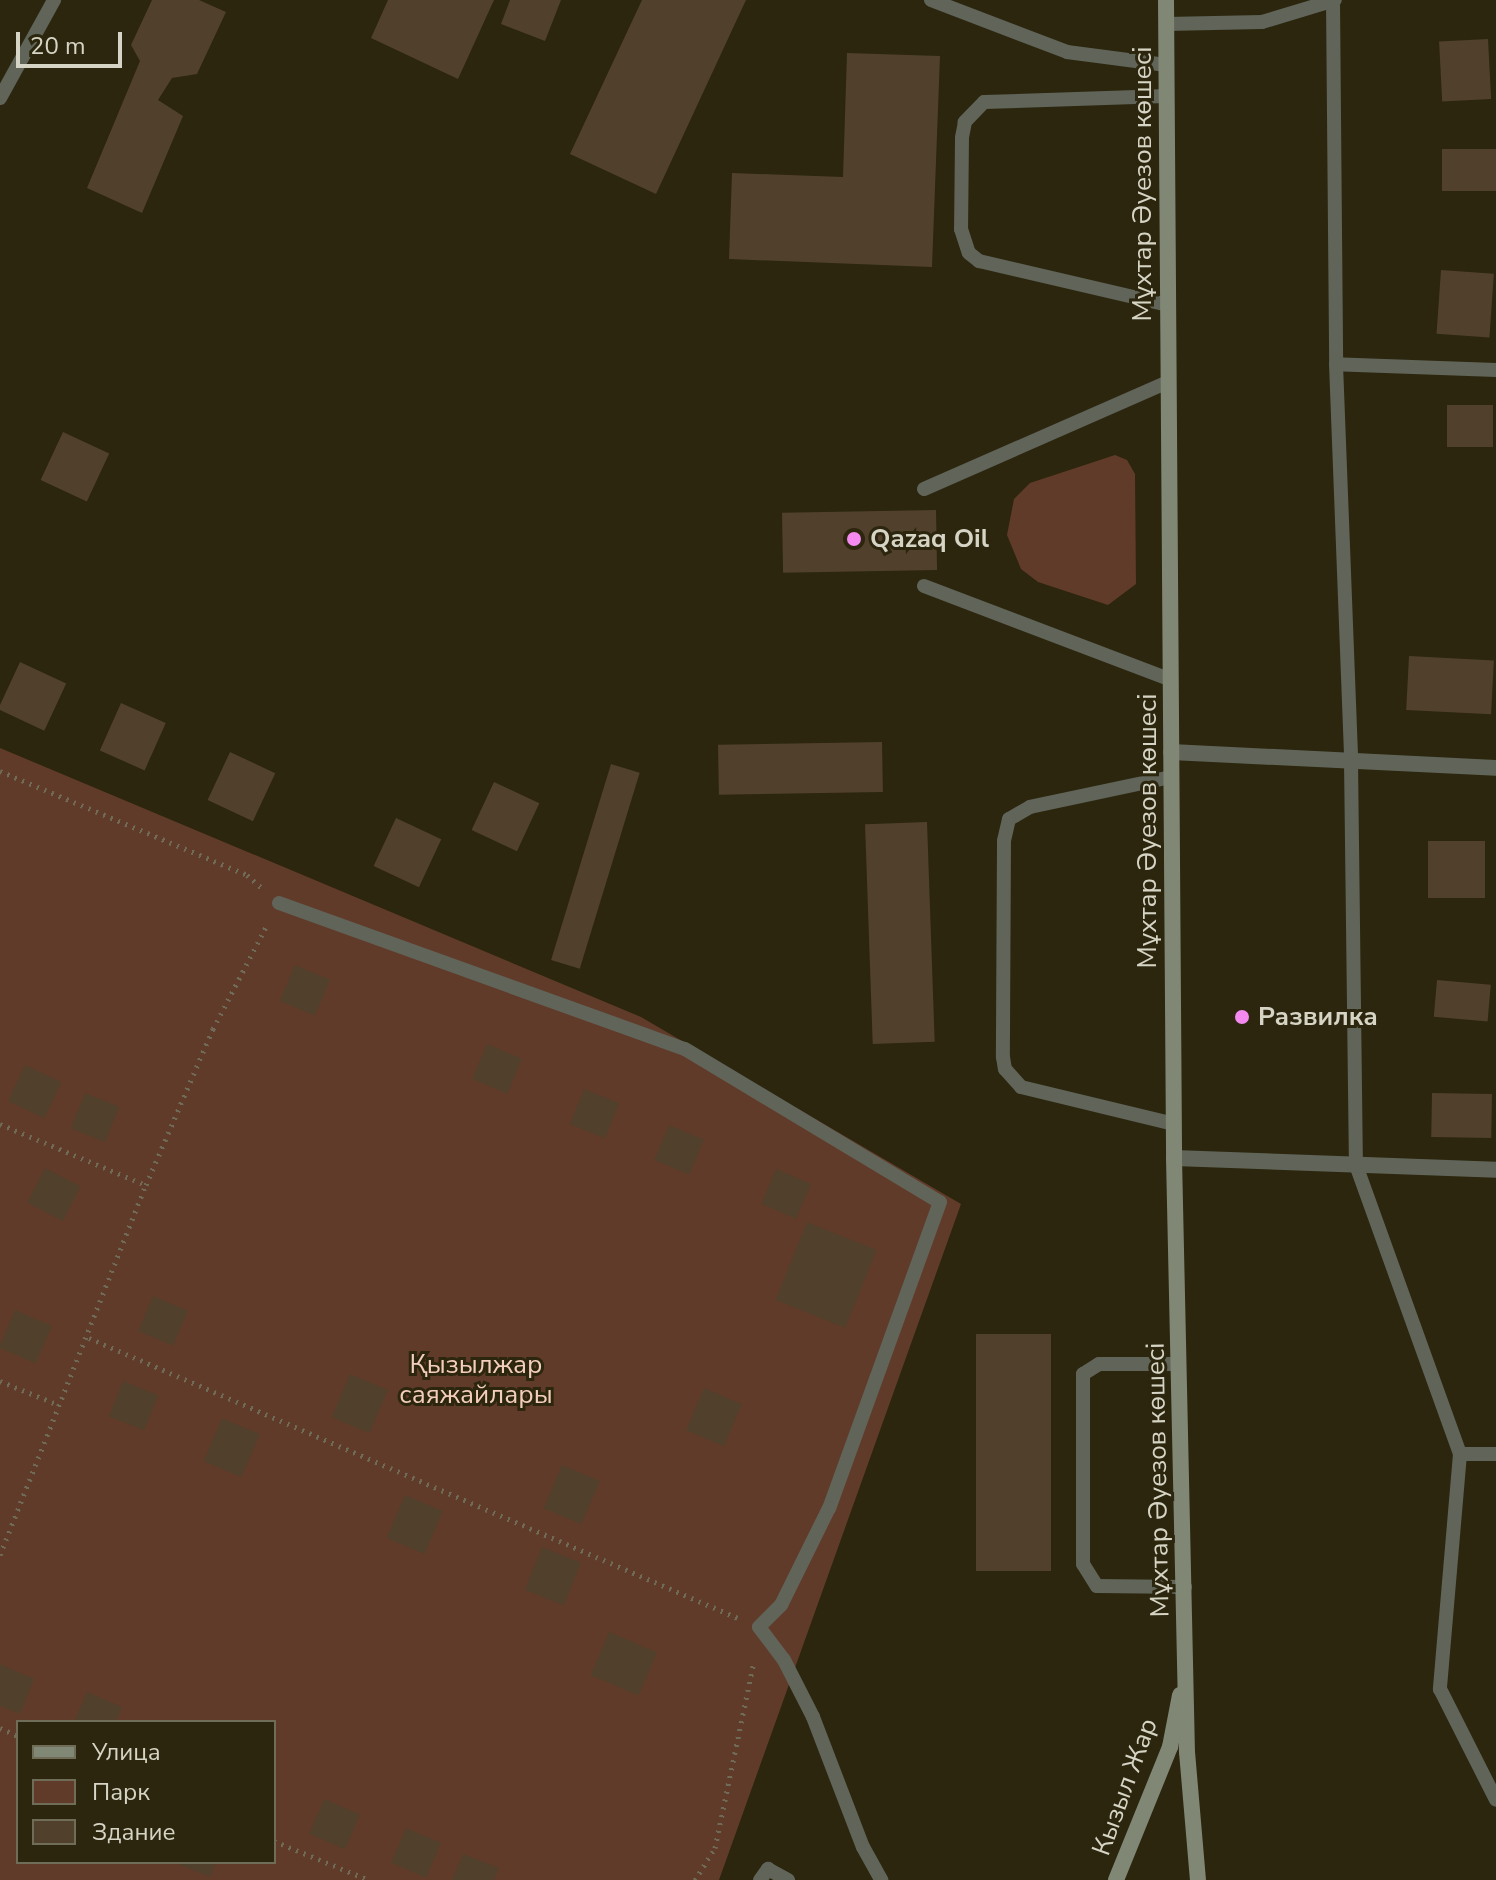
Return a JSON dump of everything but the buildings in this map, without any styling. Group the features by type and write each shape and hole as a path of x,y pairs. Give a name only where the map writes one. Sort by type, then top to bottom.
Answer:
{"main road":[{"name":"Мұхтар Әуезов көшесі","path":"1166,0 1174,1158 1186,1663"},
{"name":"Кызыл Жар","path":"1116,1880 1170,1747 1186,1663"},
{"path":"1186,1663 1190,1811 1198,1880"}],"street":[{"path":"1171,752 1496,768"},
{"path":"1174,1158 1496,1170"}],"lane":[{"path":"0,98 54,0"},
{"path":"931,0 1067,52 1166,65"},
{"path":"1166,24 1262,22 1333,0 1336,364 1351,761 1356,1165 1460,1454 1440,1689 1496,1800"},
{"path":"1166,96 984,102 965,122 962,138 961,229 969,253 979,261 1168,305"},
{"path":"1336,364 1496,370"},
{"path":"924,489 1168,382"},
{"path":"924,586 1171,680"},
{"path":"1171,777 1030,807 1009,819 1004,841 1003,1057 1005,1069 1021,1087 1174,1124"},
{"path":"279,903 685,1049 940,1202 829,1508 781,1605 759,1627 784,1660 813,1717 863,1847 881,1880"},
{"path":"1179,1364 1099,1364 1083,1374 1083,1564 1097,1586 1185,1587"},
{"path":"1460,1454 1496,1454"},
{"path":"760,1880 768,1869 788,1880"}],"path":[{"path":"0,771 247,875 279,903 213,1029 146,1185 89,1338 0,1555"},
{"path":"0,1124 146,1185"},
{"path":"89,1338 759,1627 745,1718 715,1848 695,1880"},
{"path":"0,1381 59,1405"},
{"path":"276,1842 369,1880"}],"green space":[{"path":"1115,455 1127,460 1135,474 1136,584 1108,605 1038,582 1021,569 1007,535 1014,499 1030,483"},
{"name":"Қызылжар саяжайлары","path":"0,748 641,1017 961,1204 719,1880 0,1880"}],"place":[{"name":"Qazaq Oil","path":"854,539"},
{"name":"Развилка","path":"1242,1017"}]}
